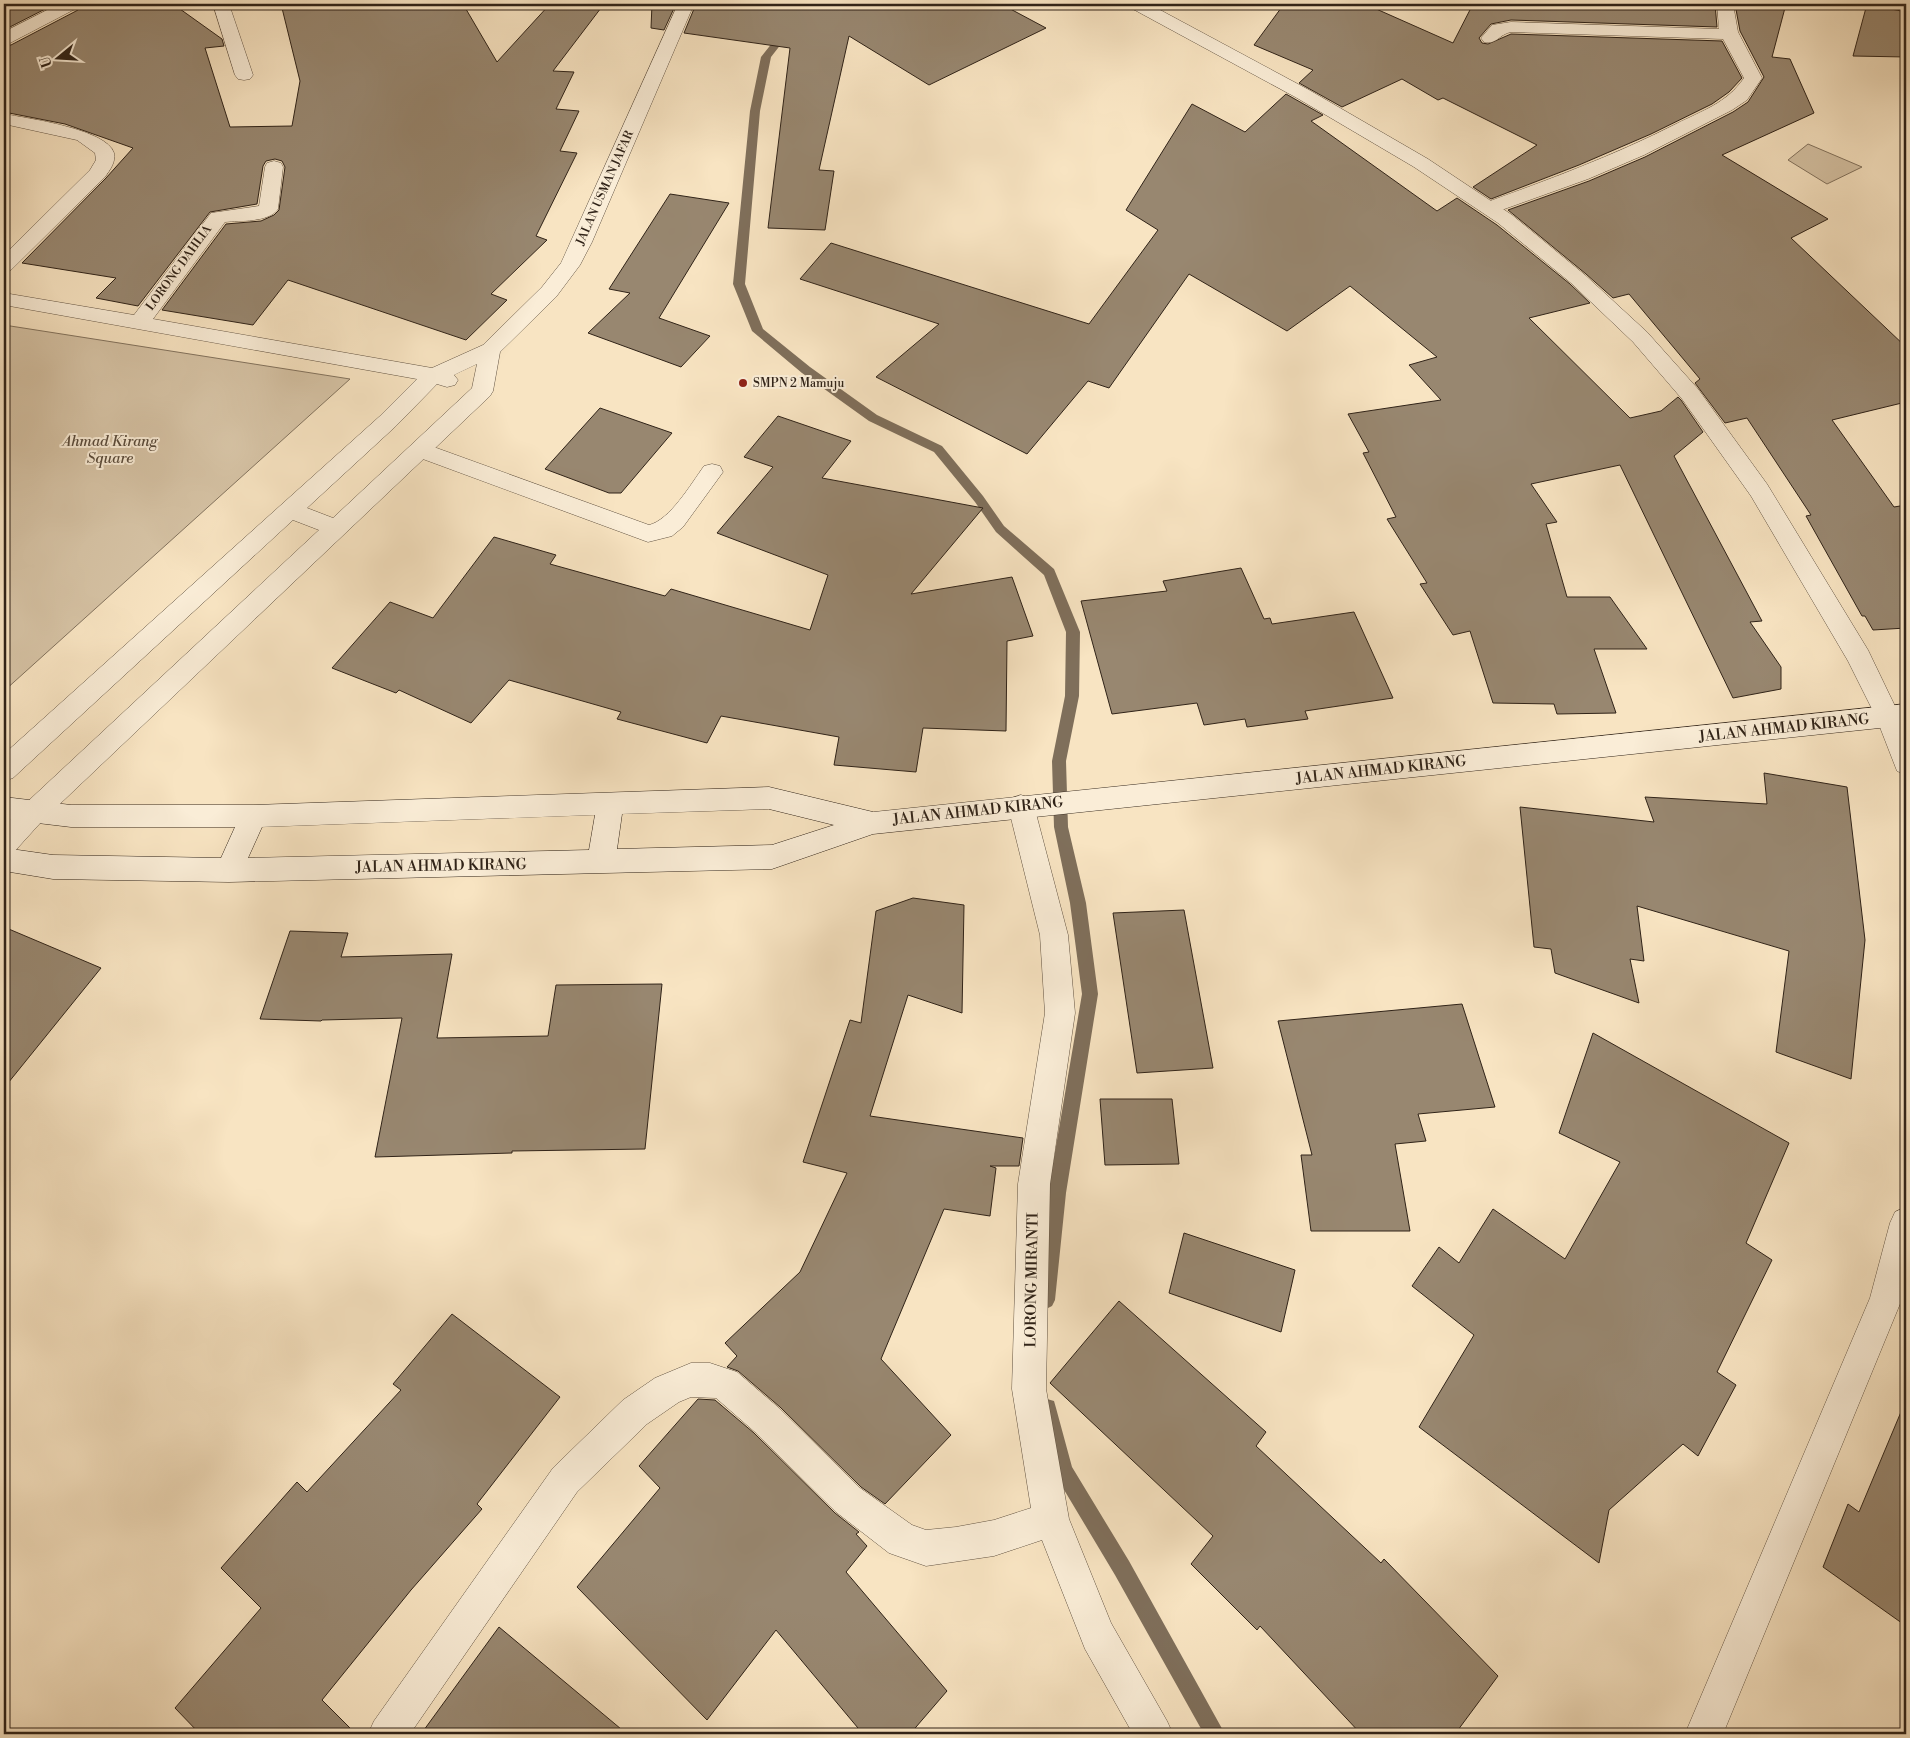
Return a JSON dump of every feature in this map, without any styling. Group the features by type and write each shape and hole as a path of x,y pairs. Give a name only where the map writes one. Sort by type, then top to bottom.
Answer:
{"street":[{"path":"4,39 71,4"},
{"path":"222,4 244,76"},
{"name":"JALAN USMAN JAFAR","path":"490,350 549,292 570,264 582,242 686,4"},
{"path":"1138,4 1303,94 1422,163 1506,219 1578,279 1640,337 1690,394 1759,490 1859,657 1898,716 1906,764"},
{"path":"1489,208 1580,175 1629,154 1726,106 1741,96 1753,78 1746,59 1730,34 1726,20 1725,4"},
{"path":"1490,38 1498,29 1504,27 1730,34"},
{"path":"4,119 83,136 104,151 105,160 98,173 4,266"},
{"name":"LORONG DAHLIA","path":"139,323 218,216 262,213 268,209 274,167"},
{"path":"4,299 434,375 482,392"},
{"path":"4,770 388,421 434,375 490,350"},
{"path":"4,844 34,812 482,392 490,350"},
{"path":"420,450 648,534 664,530 675,521 712,472"},
{"path":"290,510 336,528"},
{"name":"JALAN AHMAD KIRANG","path":"4,860 53,867 229,870 772,857 873,823 1898,716"},
{"name":"JALAN AHMAD KIRANG","path":"4,808 71,816 254,816 769,798 873,823"},
{"path":"601,862 610,804"},
{"name":"LORONG MIRANTI","path":"1028,806 1054,935 1060,1014 1034,1184 1029,1389 1051,1519 1098,1636 1154,1734"},
{"path":"229,870 254,816"},
{"path":"1704,1734 1886,1299 1906,1223"},
{"path":"387,1734 565,1480 635,1412 667,1390 691,1380 710,1380 725,1384 766,1420 848,1500 902,1540 926,1548 956,1544 994,1538 1051,1519"}],"green space":[{"path":"1808,144 1862,167 1827,184 1788,160"},
{"name":"Ahmad Kirang Square","path":"4,325 350,379 4,691"}],"building":[{"path":"4,4 55,4 4,30"},
{"path":"81,4 173,4 222,39 224,46 205,48 230,127 292,126 300,81 281,4 463,4 497,62 550,4 604,4 553,71 574,72 556,109 579,111 560,151 577,153 536,236 547,240 491,294 507,300 466,340 288,280 253,325 162,310 226,224 261,221 274,215 279,210 285,167 282,161 275,159 266,161 263,166 257,204 210,212 138,306 96,298 116,278 22,263 133,148 65,124 4,112 4,46 11,45 78,10"},
{"path":"652,4 676,4 664,30 651,28"},
{"path":"696,4 1001,4 1046,28 929,85 849,36 819,170 834,171 825,230 768,228 790,48 684,33"},
{"path":"1284,4 1365,4 1453,43 1473,4 1715,4 1717,27 1511,20 1491,24 1479,38 1482,43 1488,44 1511,34 1722,41 1742,78 1729,92 1712,104 1651,134 1579,165 1491,199 1473,187 1537,145 1443,98 1438,100 1402,79 1342,107 1299,83 1313,70 1254,45"},
{"path":"1735,4 1786,4 1772,57 1790,59 1814,113 1722,155 1828,219 1791,238 1906,347 1906,402 1832,420 1894,507 1906,505 1906,628 1873,630 1865,616 1862,616 1806,516 1811,515 1747,418 1725,423 1695,383 1700,379 1629,294 1613,298 1508,210 1589,181 1645,157 1733,112 1748,102 1764,77 1740,31"},
{"path":"1867,4 1906,12 1906,57 1853,56"},
{"path":"1286,94 1323,115 1311,121 1437,211 1457,198 1497,225 1570,284 1590,303 1529,318 1630,418 1661,411 1678,397 1681,400 1703,432 1674,456 1762,621 1750,622 1781,667 1781,689 1733,698 1620,465 1531,484 1557,522 1546,524 1567,597 1610,597 1647,649 1594,649 1616,713 1557,714 1554,704 1493,703 1470,631 1453,635 1420,584 1427,583 1387,519 1396,517 1363,453 1369,452 1348,414 1441,400 1409,365 1437,357 1350,286 1287,331 1189,274 1109,388 1088,381 1027,454 876,377 939,324 800,279 831,243 1089,324 1158,230 1126,210 1192,104 1245,132"},
{"path":"670,194 729,203 659,318 710,336 681,367 588,333 630,293 609,289"},
{"path":"600,408 672,433 621,493 609,493 545,469"},
{"path":"778,416 851,441 822,478 983,508 911,594 1012,577 1033,636 1007,641 1006,731 923,728 916,772 834,765 839,737 721,716 707,743 617,719 621,712 509,680 471,723 399,690 396,693 332,668 390,602 433,618 494,537 556,555 550,564 665,596 671,589 810,630 828,575 717,533 773,467 744,457"},
{"path":"1241,568 1264,619 1270,618 1272,624 1354,612 1393,698 1305,711 1308,719 1247,727 1245,719 1204,725 1197,703 1112,714 1081,601 1167,591 1163,581"},
{"path":"1764,773 1847,787 1865,940 1851,1079 1776,1052 1789,951 1637,906 1644,961 1630,959 1639,1003 1555,973 1551,949 1534,947 1520,807 1654,822 1645,797 1767,804"},
{"path":"913,898 964,905 962,1013 908,995 870,1116 1023,1138 1019,1166 990,1166 996,1168 990,1216 944,1209 881,1359 951,1435 885,1504 861,1487 780,1407 738,1371 727,1367 737,1356 725,1343 800,1272 847,1173 803,1162 850,1020 861,1023 876,911"},
{"path":"1184,910 1213,1068 1137,1073 1113,913"},
{"path":"4,927 101,968 4,1088"},
{"path":"290,931 348,933 341,957 452,954 437,1038 548,1036 556,985 662,984 645,1149 512,1151 512,1153 375,1157 402,1018 321,1021 260,1019"},
{"path":"1462,1004 1495,1107 1418,1114 1426,1141 1395,1144 1410,1231 1311,1231 1301,1155 1312,1155 1278,1021"},
{"path":"1593,1033 1789,1143 1746,1243 1772,1260 1717,1372 1736,1385 1698,1456 1683,1444 1609,1510 1599,1563 1419,1427 1474,1335 1412,1286 1439,1247 1459,1263 1493,1209 1565,1259 1620,1162 1559,1133"},
{"path":"1100,1099 1172,1099 1179,1164 1105,1165"},
{"path":"1184,1233 1295,1270 1281,1332 1169,1293"},
{"path":"1119,1301 1266,1432 1256,1446 1381,1563 1384,1559 1498,1676 1455,1734 1361,1734 1260,1626 1257,1630 1191,1564 1213,1536 1050,1383"},
{"path":"452,1314 560,1397 477,1504 482,1509 411,1590 322,1700 356,1734 200,1734 175,1708 261,1608 221,1568 297,1482 307,1492 401,1390 393,1384"},
{"path":"698,1399 715,1400 754,1433 835,1513 859,1532 856,1534 867,1546 846,1572 947,1691 910,1734 863,1734 776,1630 707,1720 577,1587 660,1488 639,1466"},
{"path":"1906,1400 1906,1626 1823,1567 1848,1504 1859,1512"},
{"path":"499,1627 627,1734 421,1734"}],"waterway":[{"path":"787,30 766,57 755,111 739,284 758,331 806,370 873,418 938,449 979,499 1000,529 1049,572 1073,632 1072,696 1059,761 1061,827 1078,903 1090,994 1057,1193 1046,1300"},
{"path":"1047,1408 1064,1471 1122,1568 1215,1734"}],"place":[{"name":"SMPN 2 Mamuju","path":"743,383"}]}
